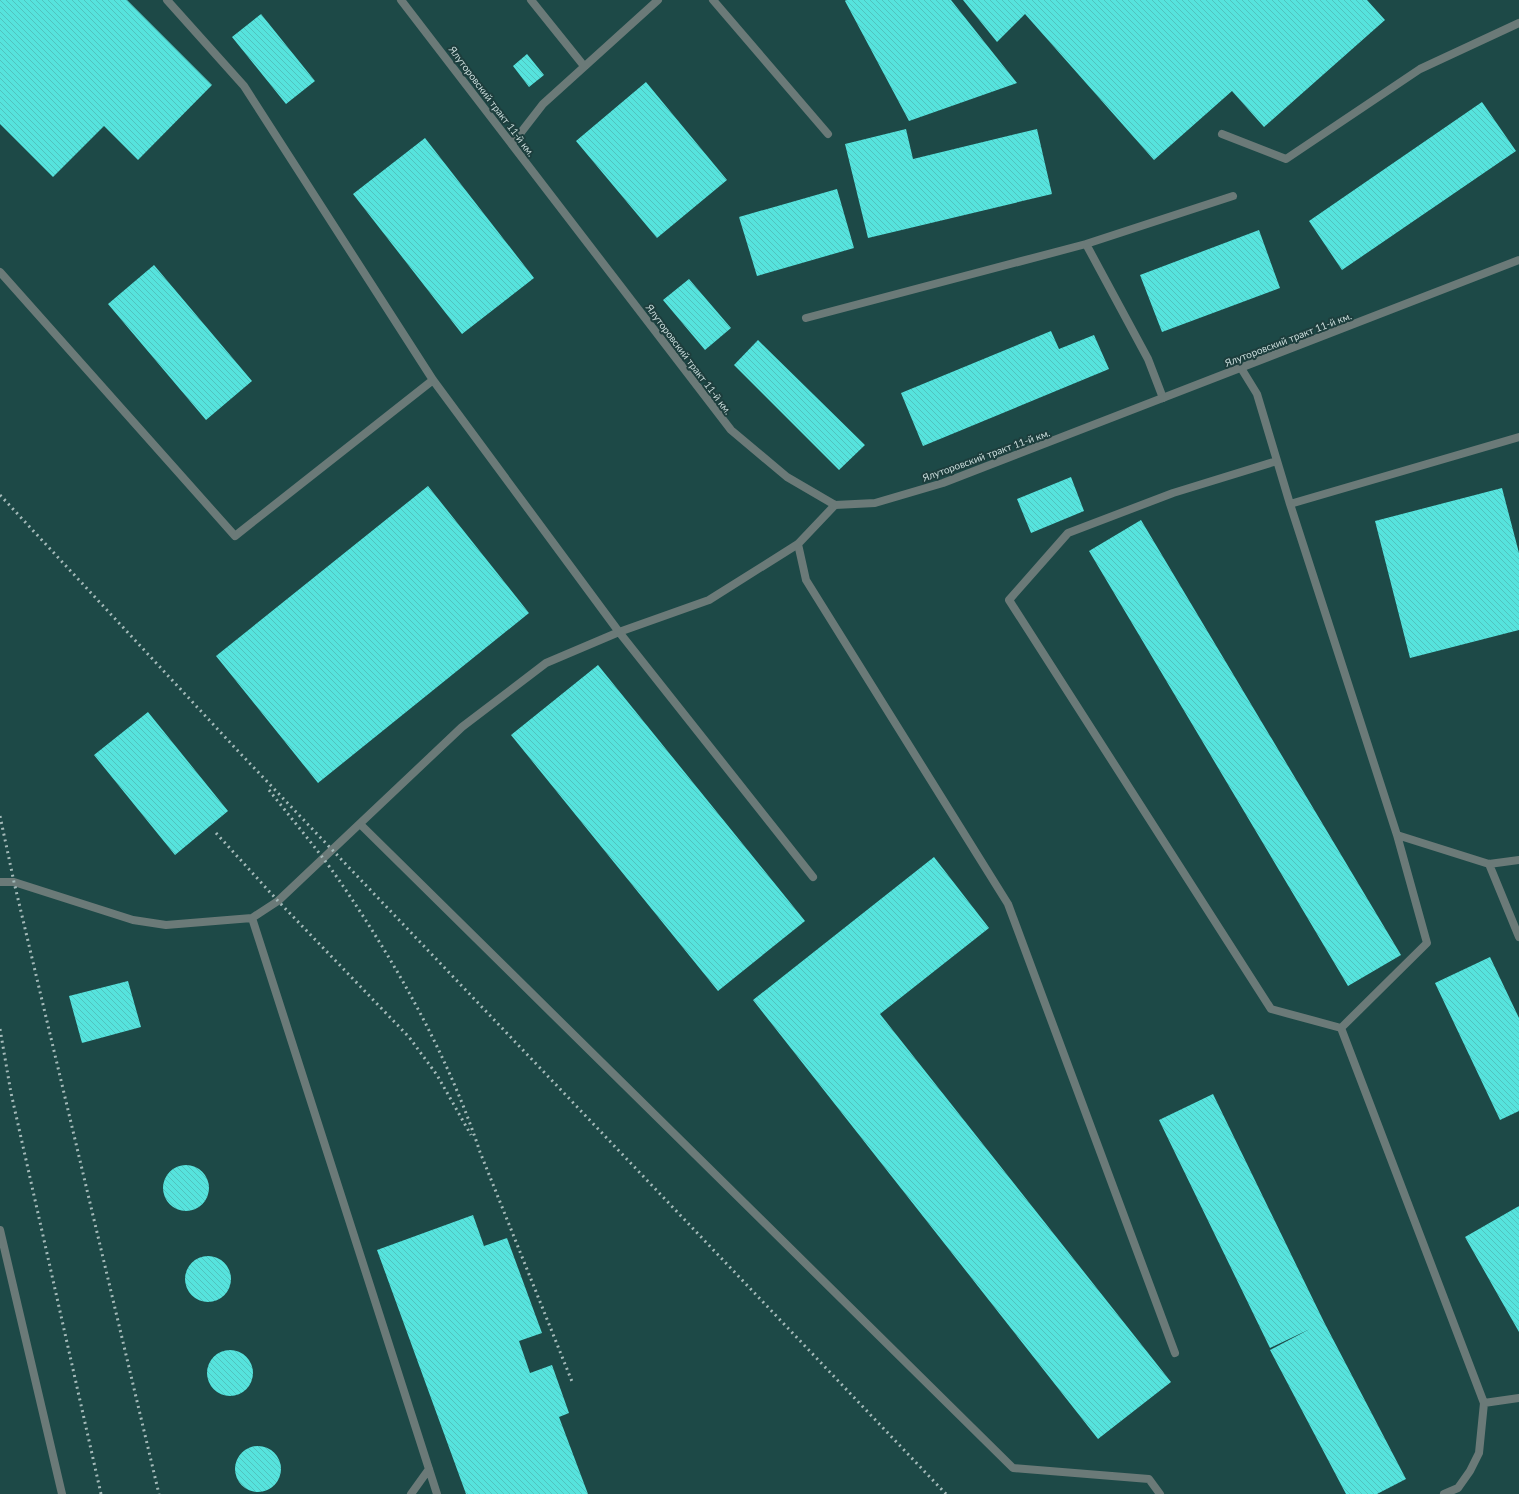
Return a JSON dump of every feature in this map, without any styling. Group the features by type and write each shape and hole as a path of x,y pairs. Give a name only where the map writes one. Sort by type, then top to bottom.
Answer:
{"street":[{"path":"167,0 244,86 433,380 619,632 813,877"},
{"name":"Ялуторовский тракт 11-й км.","path":"401,0 731,430 787,477 835,505 875,503 944,483 1519,260"},
{"path":"531,0 584,66"},
{"path":"512,144 543,104 658,0"},
{"path":"714,0 828,134"},
{"path":"1222,134 1286,159 1420,69 1519,23"},
{"path":"806,318 1086,244 1233,196"},
{"path":"1086,244 1148,359 1162,398"},
{"path":"0,272 235,536 433,380"},
{"path":"1241,368 1257,394 1290,504 1397,835 1427,942 1341,1028"},
{"path":"1290,504 1519,437"},
{"path":"1277,461 1174,493 1068,532 1009,600 1271,1009 1341,1028"},
{"path":"0,882 14,882 133,920 166,925 252,918 278,901 462,727 546,662 619,632 709,600 798,544 835,505"},
{"path":"798,544 806,580 1008,904 1175,1353"},
{"path":"360,824 1013,1468 1149,1480 1160,1494"},
{"path":"1397,835 1489,864 1519,860"},
{"path":"1489,864 1519,937"},
{"path":"252,918 438,1494"},
{"path":"1341,1028 1484,1403 1479,1453 1470,1471 1458,1488 1444,1494"},
{"path":"0,1230 62,1494"},
{"path":"1484,1403 1519,1398"},
{"path":"412,1494 429,1468"}],"shaded area":[{"path":"0,0 1519,0 1519,1494 0,1494"}],"building":[{"path":"0,0 127,0 212,85 138,160 104,126 53,177 0,124"},
{"path":"951,0 1017,83 909,121 845,1"},
{"path":"963,0 1367,0 1385,20 1264,127 1232,91 1154,160 1025,14 997,42"},
{"path":"261,14 315,81 286,104 232,37"},
{"path":"527,54 544,75 529,87 513,66"},
{"path":"646,82 727,180 657,238 576,141"},
{"path":"1482,102 1516,151 1342,270 1309,221"},
{"path":"906,129 913,159 1037,129 1052,194 868,238 845,144"},
{"path":"425,138 534,278 462,334 353,194"},
{"path":"837,189 854,248 757,276 739,217"},
{"path":"1259,230 1280,288 1162,332 1140,275"},
{"path":"154,265 252,381 206,420 108,304"},
{"path":"689,279 731,328 705,350 663,300"},
{"path":"1051,331 1059,349 1094,335 1109,369 923,446 901,393"},
{"path":"758,340 865,445 839,470 734,365"},
{"path":"1071,477 1084,511 1031,533 1017,499"},
{"path":"428,486 529,613 318,783 216,656"},
{"path":"1502,488 1519,553 1519,630 1410,658 1375,521"},
{"path":"1141,520 1401,955 1348,986 1089,551"},
{"path":"598,665 805,921 718,991 511,735"},
{"path":"148,712 228,811 175,855 94,755"},
{"path":"934,857 989,928 880,1014 1171,1382 1098,1439 753,1000"},
{"path":"1490,957 1519,1018 1519,1111 1500,1120 1435,983"},
{"path":"128,981 141,1027 82,1043 69,996"},
{"path":"1213,1094 1324,1322 1406,1479 1377,1494 1346,1494 1270,1350 1310,1329 1270,1348 1159,1120"},
{"path":"181,1165 191,1165 203,1171 208,1179 208,1197 203,1205 195,1210 181,1211 173,1208 166,1201 163,1193 163,1183 166,1175 173,1168"},
{"path":"1519,1206 1519,1332 1465,1237"},
{"path":"473,1215 484,1246 507,1238 542,1333 519,1341 530,1373 552,1365 569,1413 559,1417 588,1494 466,1494 377,1250"},
{"path":"213,1256 225,1262 230,1270 230,1288 225,1296 217,1301 203,1302 191,1296 186,1288 185,1274 191,1262 199,1257"},
{"path":"235,1350 247,1356 252,1364 252,1382 247,1390 239,1395 225,1396 213,1390 208,1382 207,1368 213,1356 221,1351"},
{"path":"263,1446 275,1452 280,1460 280,1478 275,1486 267,1491 253,1492 241,1486 236,1478 235,1464 241,1452 249,1447"}],"railway":[{"path":"0,495 238,751 946,1494"},
{"path":"269,790 316,849 343,886 384,949 421,1014 438,1048 468,1117 480,1152 573,1384"},
{"path":"0,816 14,882 159,1494"},
{"path":"216,833 278,901 409,1037 437,1075 471,1135"},
{"path":"0,1029 11,1093 101,1494"}]}
